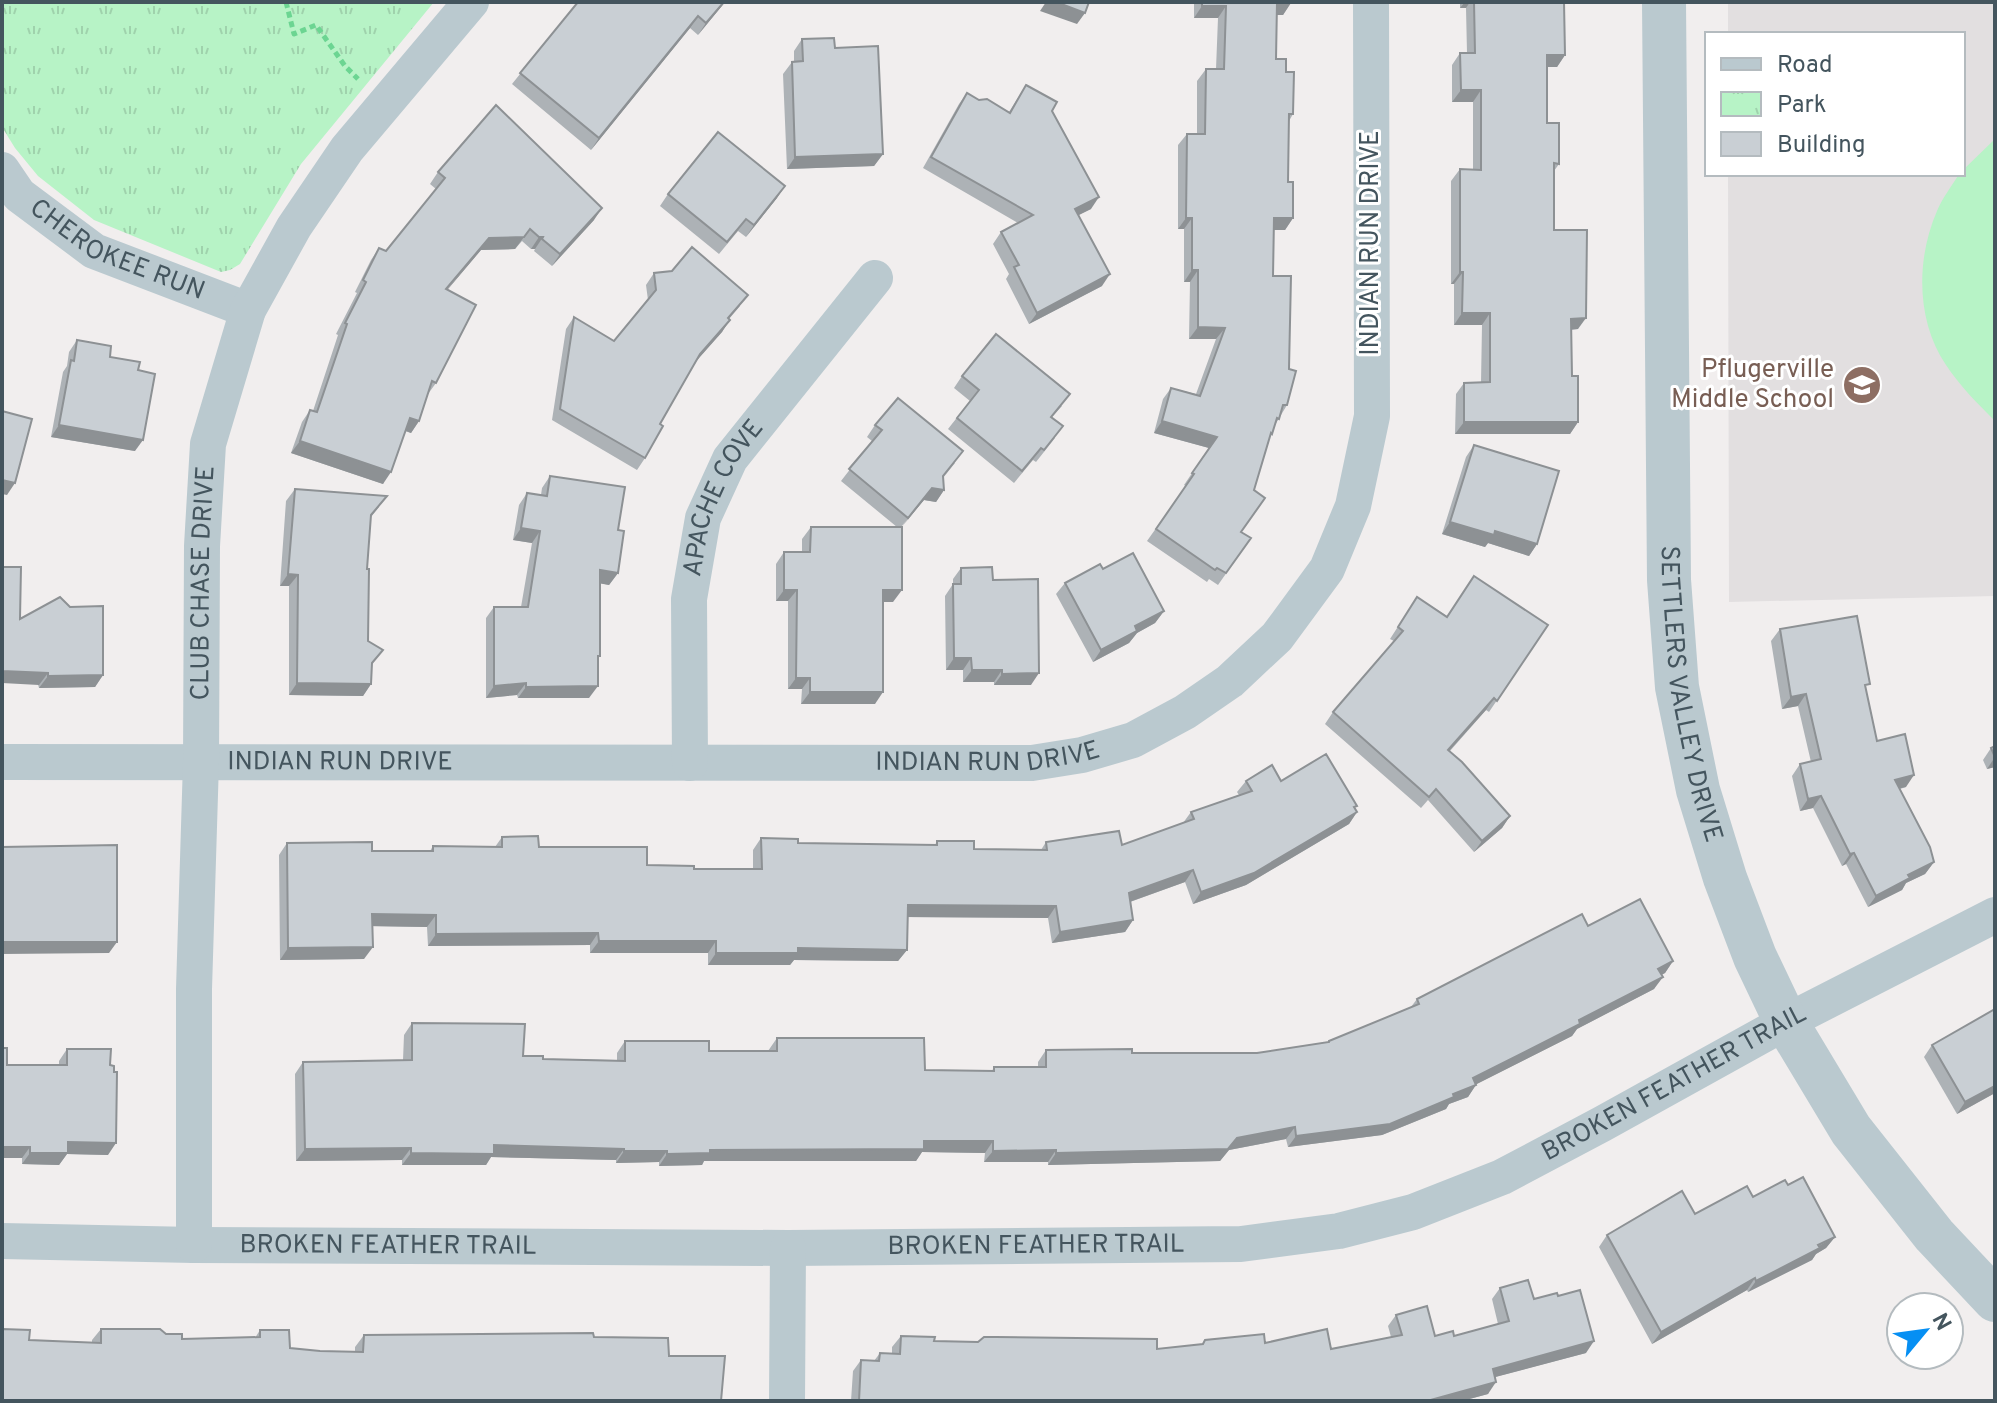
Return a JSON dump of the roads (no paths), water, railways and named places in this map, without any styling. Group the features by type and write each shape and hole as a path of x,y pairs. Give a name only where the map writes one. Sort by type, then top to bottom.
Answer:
{"street":[{"name":"CLUB CHASE DRIVE","path":"194,1245 194,989 201,762 202,546 208,444 248,310 294,227 347,149 471,2"},
{"name":"INDIAN RUN DRIVE","path":"2,762 1032,763 1082,755 1133,740 1185,712 1230,681 1277,637 1327,569 1353,506 1372,416 1371,2"},
{"name":"SETTLERS VALLEY DRIVE","path":"1664,2 1669,580 1677,687 1698,790 1725,878 1755,957 1786,1022 1851,1130 1934,1235 1995,1300"},
{"name":"CHEROKEE RUN","path":"8,193 94,251 248,310"},
{"name":"APACHE COVE","path":"690,763 689,599 703,518 730,459 875,278"},
{"name":"BROKEN FEATHER TRAIL","path":"2,1241 788,1248 1241,1244 1339,1231 1413,1212 1502,1177 1786,1022 1995,915"},
{"path":"787,1401 788,1248"}],"place":[{"name":"Pflugerville Middle School","path":"1862,385"}]}
